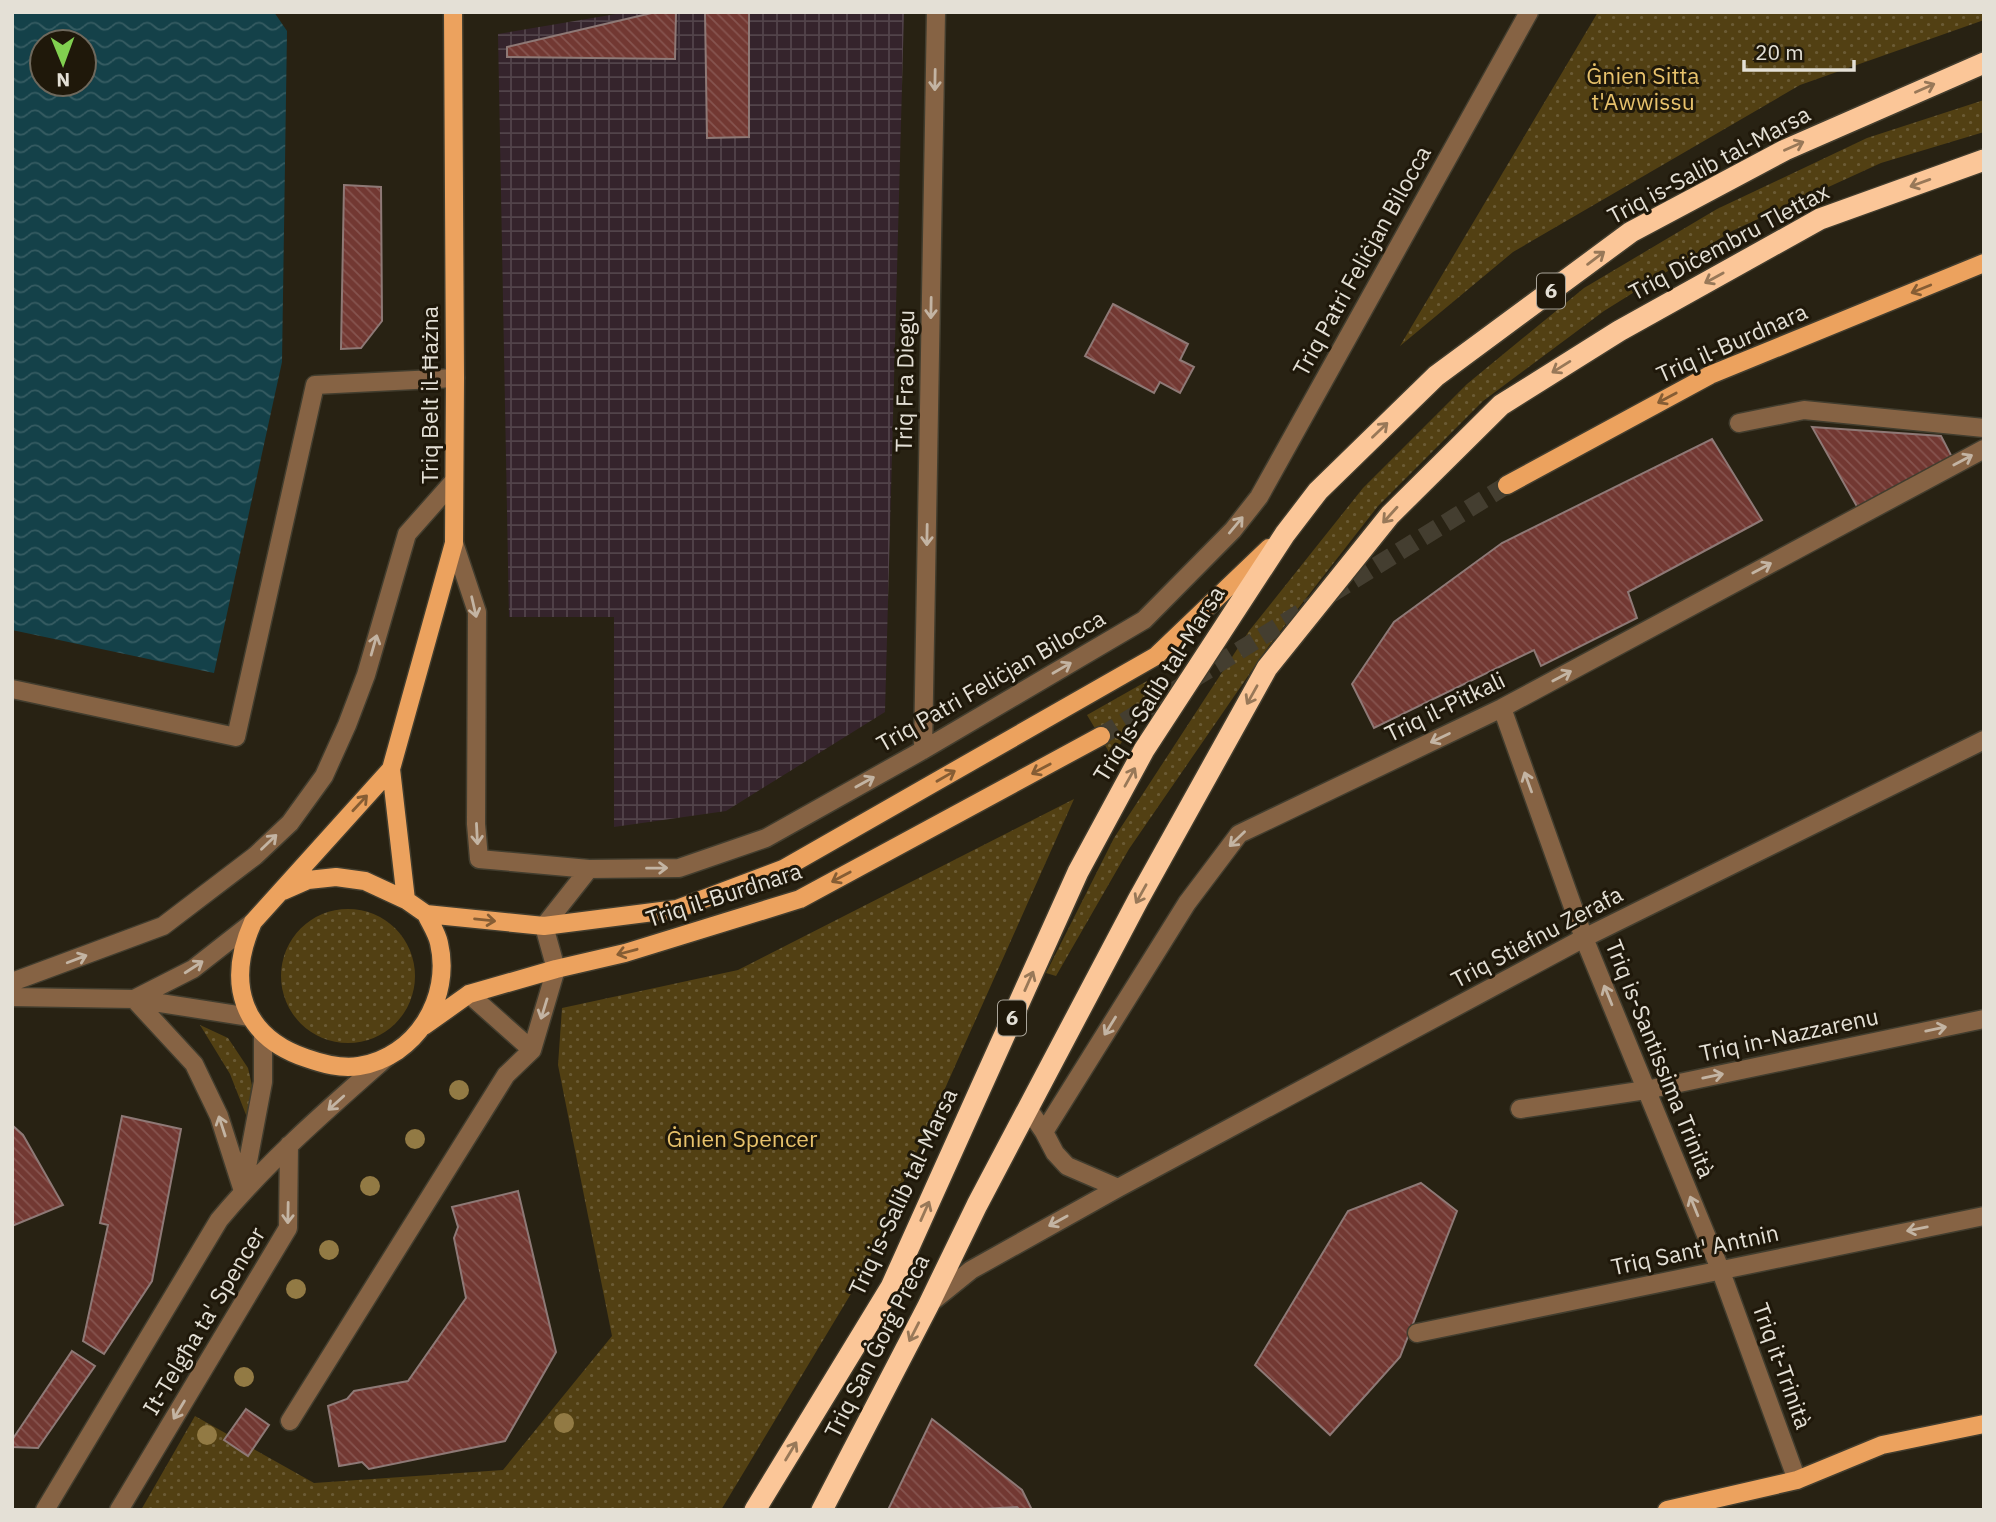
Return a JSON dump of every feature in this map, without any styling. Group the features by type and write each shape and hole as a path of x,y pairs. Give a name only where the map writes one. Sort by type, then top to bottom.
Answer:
{"highway":[{"name":"Triq is-Salib tal-Marsa","path":"755,1510 891,1287 1078,873 1144,750 1284,534 1318,491 1436,376 1631,232 1785,150 1984,63"},
{"name":"Triq Diċembru Tlettax","path":"1029,1110 1138,900 1268,668 1390,515 1501,405 1619,331 1820,219 1984,160"},
{"name":"Triq San Ġorġ Preca","path":"822,1510 977,1205 1029,1110"}],"main road":[{"name":"Triq Belt il-Ħażna","path":"391,769 397,738 454,542 453,12"},
{"name":"Triq il-Burdnara","path":"1507,485 1710,375 1984,263"},
{"path":"283,891 309,880 336,877 365,881 406,900 426,914 544,926 677,909 783,869 1156,656 1284,534"},
{"name":"Triq il-Burdnara","path":"424,1026 468,994 625,953 800,899 1101,736"},
{"path":"391,769 253,922 243,944 239,969 241,994 250,1017 263,1035 298,1055 327,1065 358,1066 387,1057 424,1026 435,1003 442,976 439,941 426,914"},
{"path":"391,769 406,900"},
{"path":"1667,1510 1797,1480 1882,1445 1984,1424"}],"street":[{"name":"Triq Fra Diegu","path":"923,750 936,12"},
{"name":"Triq Patri Feliċjan Bilocca","path":"454,542 477,612 479,859 589,869 679,868 766,838 923,750 1144,620 1233,530 1259,497 1528,12"},
{"path":"12,689 236,737 315,385 455,378"},
{"path":"1739,423 1804,410 1984,428"},
{"name":"Triq il-Pitkali","path":"1044,1132 1186,903 1238,834 1502,708 1984,449"},
{"path":"12,982 163,926 255,856 290,823 324,776 346,725 366,675 407,534 454,481"},
{"name":"Triq is-Santissima Trinità","path":"1502,708 1584,937 1720,1269"},
{"name":"Triq Stiefnu Zerafa","path":"928,1306 971,1270 1584,937 1984,740"},
{"path":"290,1421 506,1075 532,1050 556,969 544,926 589,869"},
{"path":"134,999 193,969 253,922"},
{"path":"468,994 532,1050"},
{"path":"12,997 134,999 250,1017"},
{"name":"It-Telgħa ta' Spencer","path":"134,999 194,1064 219,1116 243,1191"},
{"name":"Triq in-Nazzarenu","path":"1520,1109 1646,1090 1984,1019"},
{"name":"It-Telgħa ta' Spencer","path":"243,1191 263,1082 263,1035"},
{"name":"It-Telgħa ta' Spencer","path":"46,1510 219,1220 289,1144 387,1057"},
{"path":"1029,1110 1055,1153 1067,1166 1118,1188"},
{"name":"It-Telgħa ta' Spencer","path":"119,1510 288,1228 289,1144"},
{"name":"Triq Sant' Antnin","path":"1417,1333 1984,1216"},
{"name":"Triq it-Trinità","path":"1720,1269 1797,1480"}],"shaded area":[{"path":"628,12 904,12 885,712 726,811 614,827 614,617 509,617 498,34"}],"green space":[{"name":"Ġnien Sitta t'Awwissu","path":"1598,12 1984,12 1984,20 1800,85 1513,252 1400,346"},
{"path":"1984,100 1984,132 1881,163 1732,231 1604,311 1483,401 1378,506 1268,647 1129,849 1056,976 1046,973 1114,838 1249,631 1363,488 1467,384 1584,288 1717,209 1867,138"},
{"path":"1147,681 1154,692 1112,757 1087,715"},
{"name":"Ġnien Spencer","path":"1074,799 861,1277 721,1510 141,1510 195,1416 314,1483 503,1470 612,1336 558,1065 562,1008 738,970"},
{"path":"348,909 374,914 395,929 410,950 415,976 410,1002 395,1023 374,1038 348,1043 322,1038 301,1023 286,1002 281,976 286,950 301,929 322,914"},
{"path":"200,1025 228,1038 248,1068 254,1094 248,1120 230,1074"}],"water":[{"path":"12,12 274,12 287,31 282,362 214,673 12,630"}],"building":[{"path":"656,12 676,12 675,59 507,57 507,47"},
{"path":"705,12 749,12 749,137 707,138"},
{"path":"344,185 381,187 382,321 361,348 341,349"},
{"path":"1113,304 1188,344 1180,360 1194,367 1180,393 1160,382 1154,393 1085,356"},
{"path":"1812,427 1941,436 1954,461 1859,510"},
{"path":"1712,439 1762,520 1628,592 1637,618 1541,666 1534,650 1374,728 1352,684 1394,622 1502,543"},
{"path":"122,1116 181,1129 152,1281 104,1354 83,1341 108,1225 100,1223"},
{"path":"12,1125 23,1135 63,1205 12,1226"},
{"path":"1421,1183 1457,1211 1400,1357 1330,1435 1255,1365 1348,1211"},
{"path":"518,1191 556,1352 505,1441 369,1469 362,1462 339,1466 328,1406 347,1399 354,1391 408,1381 466,1298 454,1238 458,1227 452,1207"},
{"path":"72,1351 95,1366 38,1448 12,1447 12,1440"},
{"path":"246,1409 269,1425 248,1456 224,1440"},
{"path":"932,1419 1022,1490 1032,1510 888,1510"},
{"path":"1017,1507 1020,1510 964,1510"}],"tunnel":[{"path":"1101,736 1507,485"}]}
